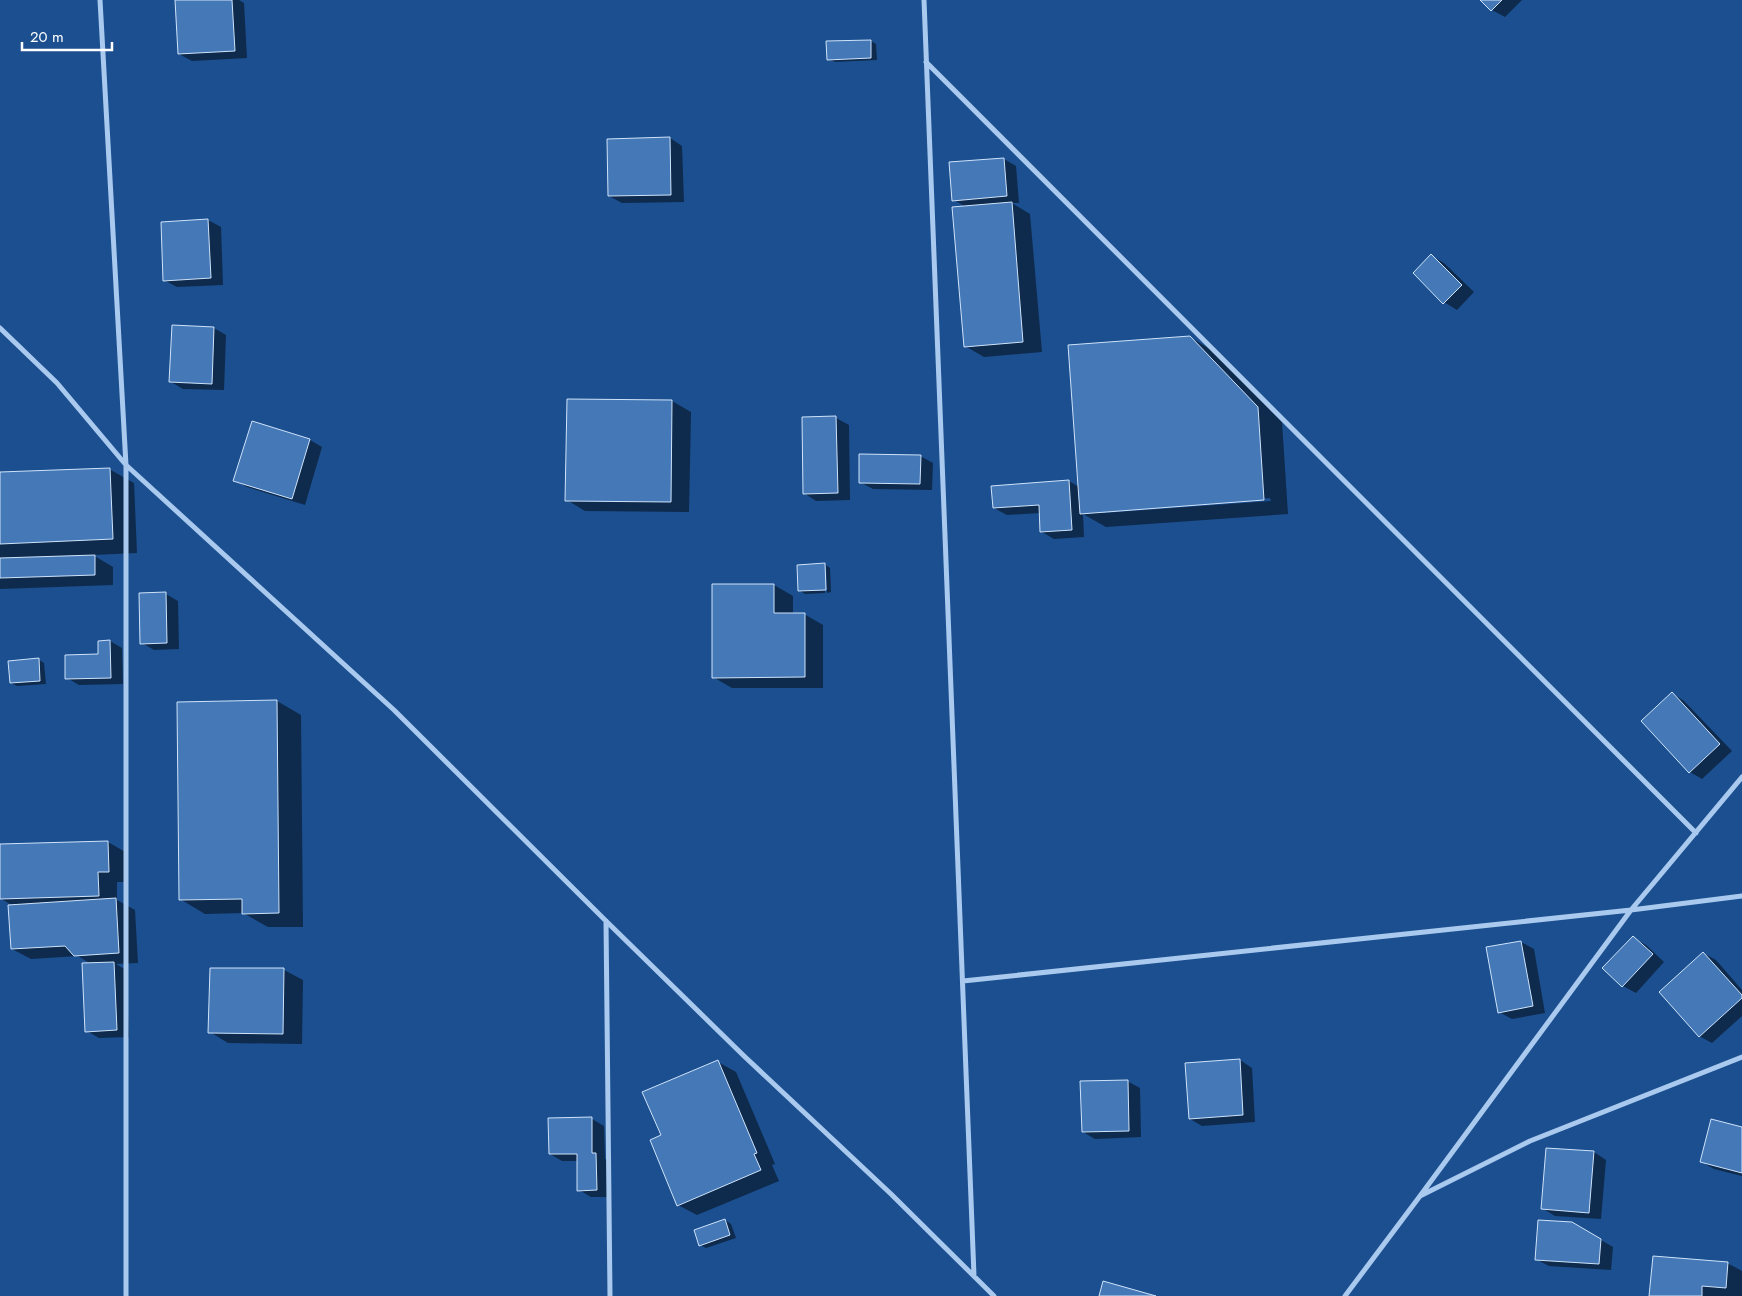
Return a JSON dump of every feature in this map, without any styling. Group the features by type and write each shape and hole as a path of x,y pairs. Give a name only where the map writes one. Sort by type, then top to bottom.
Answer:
{"street":[{"path":"100,0 126,465 126,1296"},
{"path":"924,0 974,1277"},
{"path":"926,62 1696,833"},
{"path":"0,328 57,383 126,465 394,710 744,1056 890,1194 994,1296"},
{"path":"1345,1296 1631,910 1742,777"},
{"path":"963,981 1631,910 1742,896"},
{"path":"606,921 610,1296"},
{"path":"1420,1196 1530,1140 1742,1057"}],"building":[{"path":"175,0 232,0 235,51 178,54"},
{"path":"1480,0 1502,0 1491,11"},
{"path":"871,40 871,58 827,60 826,41"},
{"path":"670,137 671,195 608,196 607,139"},
{"path":"1004,158 1007,196 952,201 949,162"},
{"path":"1012,202 1023,342 964,347 952,207"},
{"path":"208,219 211,278 163,281 161,222"},
{"path":"1431,254 1462,285 1443,304 1413,273"},
{"path":"172,325 214,327 212,384 169,382"},
{"path":"1190,336 1258,407 1264,500 1080,514 1068,345"},
{"path":"567,399 672,400 671,502 565,501"},
{"path":"836,416 838,493 803,494 802,417"},
{"path":"252,421 310,439 292,499 233,481"},
{"path":"859,454 921,455 920,484 859,483"},
{"path":"110,468 113,539 0,544 0,472"},
{"path":"1069,480 1072,530 1040,532 1039,505 993,508 991,486"},
{"path":"95,555 95,575 0,578 0,558"},
{"path":"825,563 826,590 798,591 797,565"},
{"path":"712,584 774,584 774,613 805,613 805,677 712,678"},
{"path":"166,592 167,643 140,644 139,593"},
{"path":"110,640 111,678 65,679 65,655 98,654 98,641"},
{"path":"39,658 40,681 10,683 8,661"},
{"path":"1672,692 1720,744 1689,773 1641,721"},
{"path":"277,700 279,913 242,914 242,899 179,900 177,702"},
{"path":"108,841 109,872 98,872 99,896 0,899 0,844"},
{"path":"116,898 119,953 74,956 65,946 11,949 8,905"},
{"path":"1633,936 1653,954 1622,987 1602,968"},
{"path":"1521,941 1533,1006 1498,1013 1486,947"},
{"path":"1703,952 1742,995 1742,998 1699,1037 1659,992"},
{"path":"114,962 117,1030 85,1032 82,963"},
{"path":"210,968 284,968 283,1034 208,1033"},
{"path":"1240,1059 1243,1115 1189,1119 1185,1063"},
{"path":"718,1060 757,1153 754,1154 761,1170 677,1206 650,1140 661,1135 642,1092"},
{"path":"1128,1080 1129,1131 1082,1132 1080,1081"},
{"path":"592,1117 592,1153 596,1153 597,1190 577,1191 577,1154 549,1154 548,1118"},
{"path":"1711,1119 1742,1127 1742,1173 1700,1162"},
{"path":"1546,1148 1594,1151 1589,1213 1541,1209"},
{"path":"725,1219 730,1235 699,1246 694,1230"},
{"path":"1538,1220 1572,1222 1601,1239 1599,1264 1535,1260"},
{"path":"1653,1256 1728,1262 1726,1288 1702,1286 1702,1296 1649,1296"},
{"path":"1103,1281 1156,1296 1099,1296"}]}
